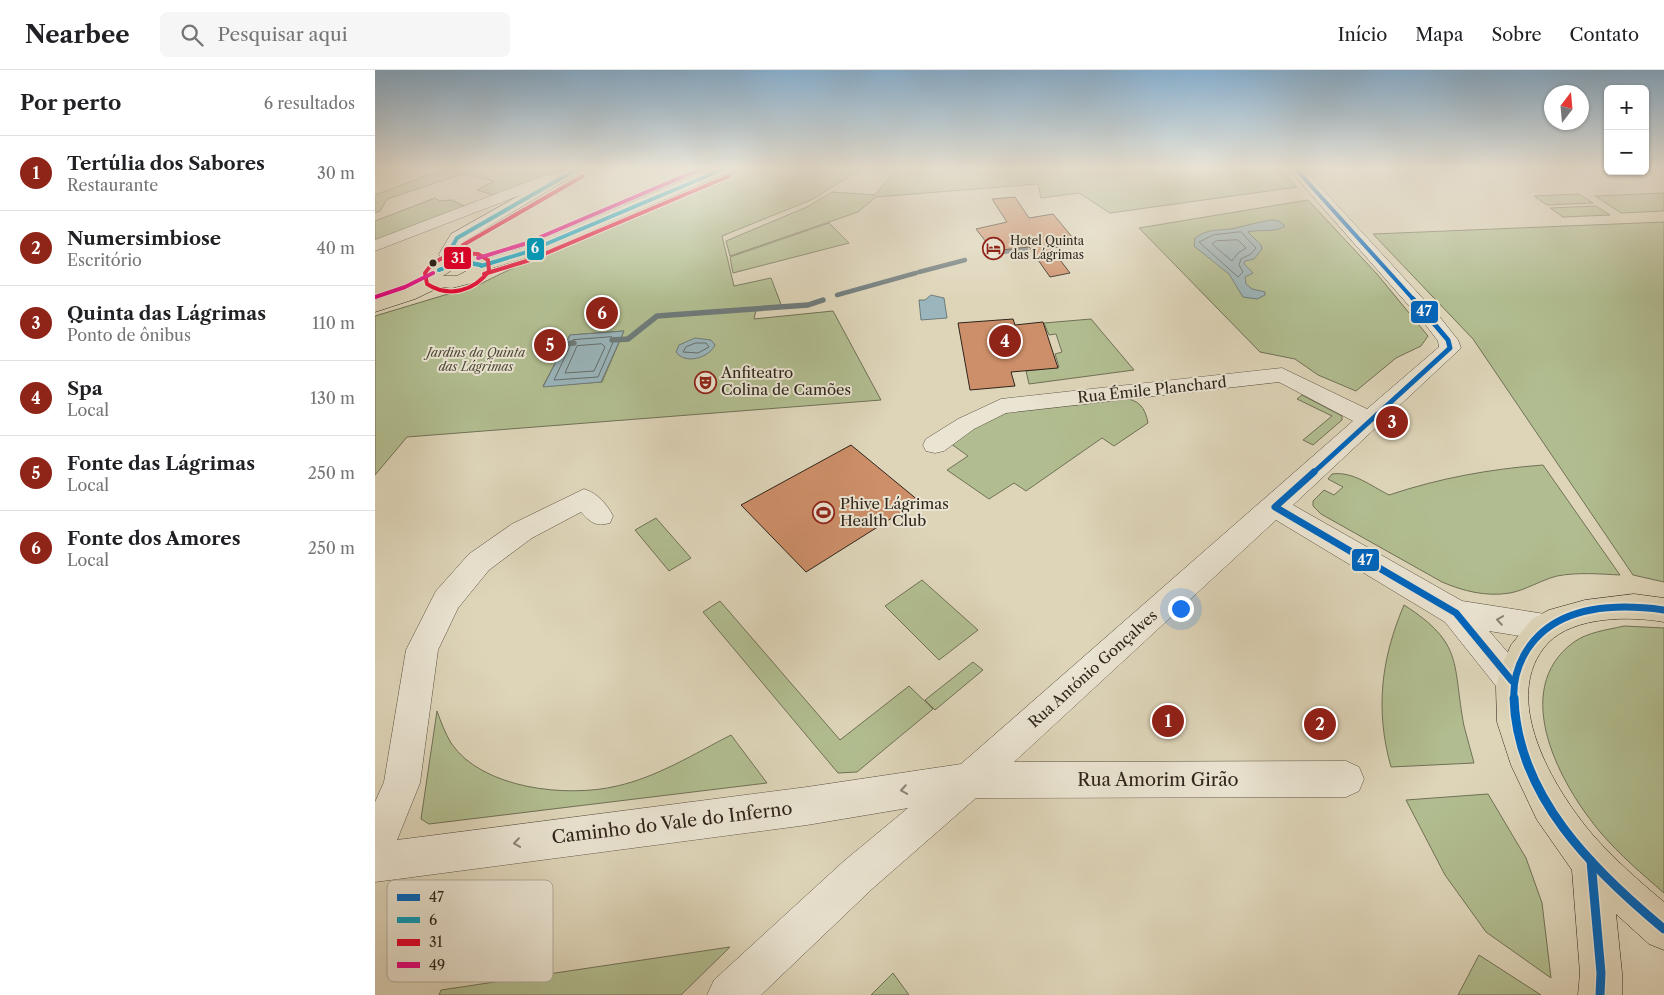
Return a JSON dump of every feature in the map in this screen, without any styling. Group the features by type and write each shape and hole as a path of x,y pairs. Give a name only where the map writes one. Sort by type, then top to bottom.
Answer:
{"main road":[{"path":"375,306 408,295 437,281 464,280 475,274 481,266 527,252 624,211"},
{"path":"437,281 433,278 435,272 450,264 472,261 481,266"},
{"path":"1664,610 1629,606 1590,610 1545,627 1523,650 1512,681 1511,709 1518,741 1557,817 1591,861 1626,897 1664,929"},
{"path":"1591,861 1601,974 1600,995"}],"street":[{"path":"375,246 465,211"},
{"path":"450,264 447,258 448,250 457,238 504,211"},
{"name":"Rua António Gonçalves","path":"729,995 858,875 969,780 1450,348 1448,340 1333,211"},
{"name":"Rua Émile Planchard","path":"935,445 966,424 1001,406 1282,375 1369,420"},
{"path":"375,846 402,783 421,650 447,600 479,562 522,530 584,498 600,516"},
{"path":"1275,507 1456,613 1512,681"},
{"path":"1456,613 1545,627"},
{"name":"Rua Amorim Girão","path":"969,780 1346,779"},
{"name":"Caminho do Vale do Inferno","path":"375,862 807,806 969,780"}],"green space":[{"path":"401,211 459,211 375,242 375,221"},
{"name":"Jardins da Quinta das Lágrimas","path":"641,211 783,211 722,236 734,286 771,278 782,307 756,310 754,319 833,311 881,400 407,437 375,475 375,316 478,285 554,248","holes":["624,331 602,382 543,386 570,335"]},
{"path":"797,211 859,211 730,256 726,241"},
{"path":"1241,211 1318,211 1377,274 1428,336 1421,346 1396,358 1356,391 1318,375 1295,359 1260,352 1139,228"},
{"path":"1555,211 1604,211 1610,215 1563,217"},
{"path":"1618,211 1660,211 1621,213"},
{"path":"1664,222 1664,582 1633,575 1473,339 1373,234"},
{"path":"829,223 849,243 733,273 730,257"},
{"path":"1091,319 1134,370 1029,384 1026,371 1059,367 1055,354 1062,352 1056,334 1049,335 1044,323"},
{"path":"1302,395 1342,416 1342,420 1313,445 1303,440 1332,416 1297,399"},
{"path":"1123,398 1140,405 1148,423 1114,446 1102,438 1026,491 1014,483 989,499 947,470 968,456 950,443 977,425 1008,412"},
{"path":"1543,465 1620,575 1581,574 1557,576 1516,592 1483,594 1442,582 1321,514 1313,506 1313,501 1324,490 1334,495 1343,487 1328,479 1332,474 1355,477 1389,495 1465,475"},
{"path":"656,518 691,558 669,571 635,530"},
{"path":"922,580 978,630 939,660 885,606"},
{"path":"720,601 840,740 909,686 933,709 857,772 838,773 703,612"},
{"path":"1404,605 1424,619 1447,644 1456,671 1464,726 1474,763 1391,767 1383,725 1383,685 1390,645"},
{"path":"1624,626 1664,628 1664,893 1616,849 1586,813 1557,765 1548,738 1543,711 1545,685 1555,662 1574,642 1585,636"},
{"path":"973,662 983,670 935,710 925,700"},
{"path":"437,711 451,743 465,759 483,771 504,780 527,786 574,791 617,786 661,771 731,735 767,783 429,824 421,819"},
{"path":"1488,794 1526,858 1542,903 1551,978 1486,932 1445,875 1406,800"},
{"path":"730,947 681,995 439,995 441,990 495,982 553,982 553,973"},
{"path":"1479,955 1541,995 1458,995"},
{"path":"893,973 909,995 871,995"}],"water":[{"path":"1271,220 1279,221 1285,226 1273,230 1248,232 1261,245 1262,249 1254,259 1245,261 1244,264 1253,273 1245,277 1246,284 1252,289 1265,292 1265,295 1257,299 1243,297 1229,274 1194,246 1195,238 1210,231 1236,228"},
{"path":"931,295 944,298 947,318 921,320 919,300 925,300"},
{"path":"624,331 601,382 543,387 570,335"},
{"path":"695,338 711,340 715,345 708,353 697,358 685,358 676,352 679,345"}],"building":[{"path":"1000,211 1024,211 1029,218 1053,214 1078,244 1051,248 1070,273 1050,277 1029,247 993,251 976,229 1007,222"},
{"path":"1013,319 1015,325 1043,322 1058,368 1011,372 1015,386 970,390 958,323"},
{"name":"Phive Lágrimas Health Club","path":"851,445 919,501 806,572 741,505"}],"waterway":[{"path":"1020,250 1026,249"},
{"path":"988,254 1017,250"},
{"path":"919,272 965,260"},
{"path":"837,295 916,273"},
{"path":"612,340 628,339 657,316 808,305 823,300"},
{"path":"550,345 574,343"}],"transit line":[{"name":"6","path":"450,264 448,254 457,238 504,211"},
{"name":"31","path":"458,261 457,254 463,245 522,211"},
{"name":"49","path":"478,258 524,244 601,211"},
{"name":"6","path":"481,266 527,252 624,211"},
{"name":"31","path":"484,274 530,260 646,211"},
{"name":"47","path":"1334,211 1432,320 1448,340 1450,348 1275,507 1456,613 1512,681"},
{"name":"31","path":"461,253 478,254 488,260 489,271 484,278 469,288 452,292 434,289 427,284 425,273 432,264 445,256 461,253"},
{"name":"6","path":"439,270 462,261 481,265"},
{"name":"6","path":"439,270 459,262 481,265"},
{"name":"49","path":"375,297 405,287 433,273"},
{"name":"47","path":"1664,610 1613,607 1576,613 1559,620 1545,628 1533,639 1519,664 1513,691 1514,719 1521,748 1532,776 1546,802 1562,827 1599,870 1664,929"},
{"name":"47","path":"1591,861 1601,973 1600,995"}],"place":[{"name":"Hotel Quinta das Lágrimas","path":"994,248"},
{"name":"Fonte dos Amores","path":"602,313"},
{"name":"Spa","path":"1005,341"},
{"name":"Fonte das Lágrimas","path":"550,345"},
{"name":"Anfiteatro Colina de Camões","path":"705,382"},
{"name":"Quinta das Lágrimas","path":"1392,422"},
{"name":"Phive Lágrimas Health Club","path":"824,513"},
{"name":"Tertúlia dos Sabores","path":"1168,721"},
{"name":"Numersimbiose","path":"1320,724"}]}
